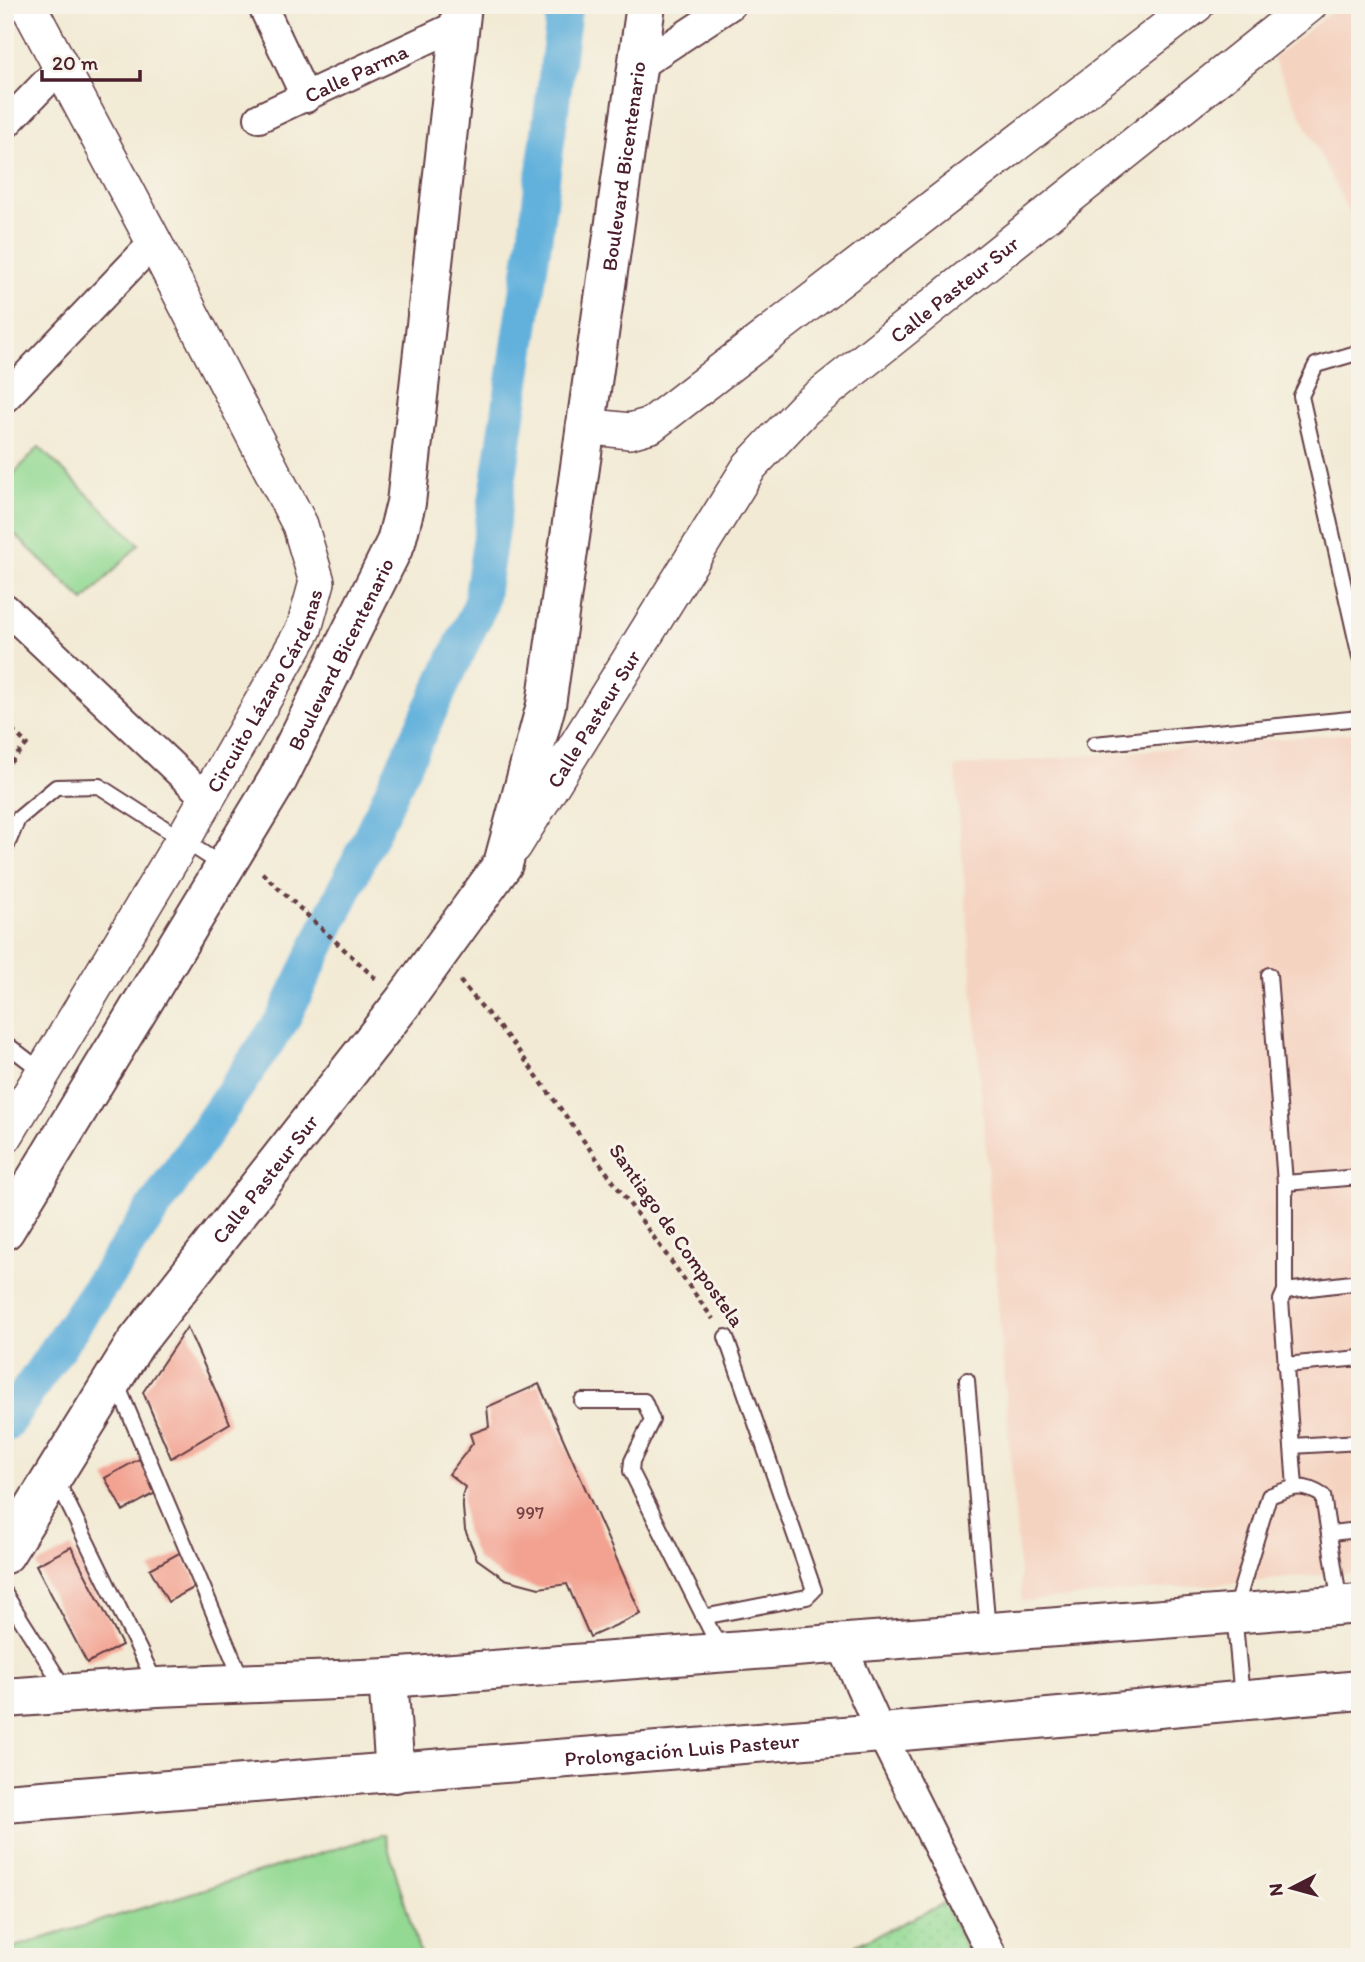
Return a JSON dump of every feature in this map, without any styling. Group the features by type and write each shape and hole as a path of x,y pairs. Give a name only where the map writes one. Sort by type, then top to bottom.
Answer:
{"main road":[{"name":"Boulevard Bicentenario","path":"503,864 546,705 646,5"},
{"name":"Boulevard Bicentenario","path":"5,1230 278,779 396,542 405,503 461,15"},
{"name":"Calle Pasteur Sur","path":"5,1554 135,1344 437,954 503,864"},
{"path":"5,1698 158,1687 388,1678 1350,1605"},
{"path":"388,1678 395,1773"},
{"name":"Prolongación Luis Pasteur","path":"5,1803 881,1733 1360,1690"}],"street":[{"name":"Circuito Lázaro Cárdenas","path":"5,1136 184,838 304,629 317,582 300,525 154,242 59,69 28,5"},
{"name":"Calle Parma","path":"262,5 306,98 461,15"},
{"path":"637,67 731,5"},
{"path":"584,426 630,431 651,425 1196,5"},
{"name":"Calle Pasteur Sur","path":"503,864 707,533 759,456 805,408 1309,5"},
{"path":"5,125 59,69"},
{"path":"259,118 306,98"},
{"path":"5,398 154,242"},
{"path":"5,608 206,798"},
{"path":"841,1644 881,1733 993,1957"}],"lane":[{"path":"1360,352 1316,365 1301,396 1360,657"},
{"path":"1094,744 1360,718"},
{"path":"5,850 18,819 56,787 99,786 184,838 226,868"},
{"path":"1269,975 1285,1182 1286,1291 1281,1300 1295,1487"},
{"path":"5,1044 43,1072"},
{"path":"1285,1182 1360,1177"},
{"path":"1286,1291 1360,1282"},
{"name":"Santiago de Compostela","path":"704,1617 807,1597 814,1590 726,1337"},
{"path":"1285,1365 1360,1358"},
{"path":"114,1377 244,1684"},
{"path":"967,1380 989,1633"},
{"path":"582,1401 644,1401 648,1406 652,1420 632,1461 631,1471 722,1653"},
{"path":"1292,1446 1360,1442"},
{"path":"53,1473 158,1687"},
{"path":"1242,1699 1234,1613 1269,1496 1295,1487 1308,1487 1323,1496 1330,1533 1350,1605"},
{"path":"1330,1533 1360,1531"},
{"path":"5,1594 68,1695"}],"path":[{"path":"5,723 27,744 5,768"},
{"path":"286,898 353,960"},
{"name":"Santiago de Compostela","path":"437,954 515,1046 726,1337"}],"shaded area":[{"path":"1340,5 1360,5 1360,236 1273,58"},
{"path":"1360,732 1360,1572 1022,1601 955,767"}],"green space":[{"path":"39,447 139,544 84,601 5,525 5,483"},
{"path":"384,1834 421,1957 5,1957 5,1950"},
{"path":"945,1903 970,1957 831,1957"}],"building":[{"path":"187,1327 230,1423 171,1458 143,1392"},
{"path":"539,1384 641,1614 590,1637 567,1584 539,1588 505,1579 477,1559 465,1530 462,1496 465,1487 449,1474 473,1443 470,1434 489,1427 487,1407"},
{"path":"139,1459 157,1492 123,1511 105,1478"},
{"path":"71,1547 122,1645 87,1663 36,1565"},
{"path":"181,1552 199,1585 168,1602 150,1569"}],"waterway":[{"path":"5,1425 283,1019 480,606 535,237 565,5"}]}
